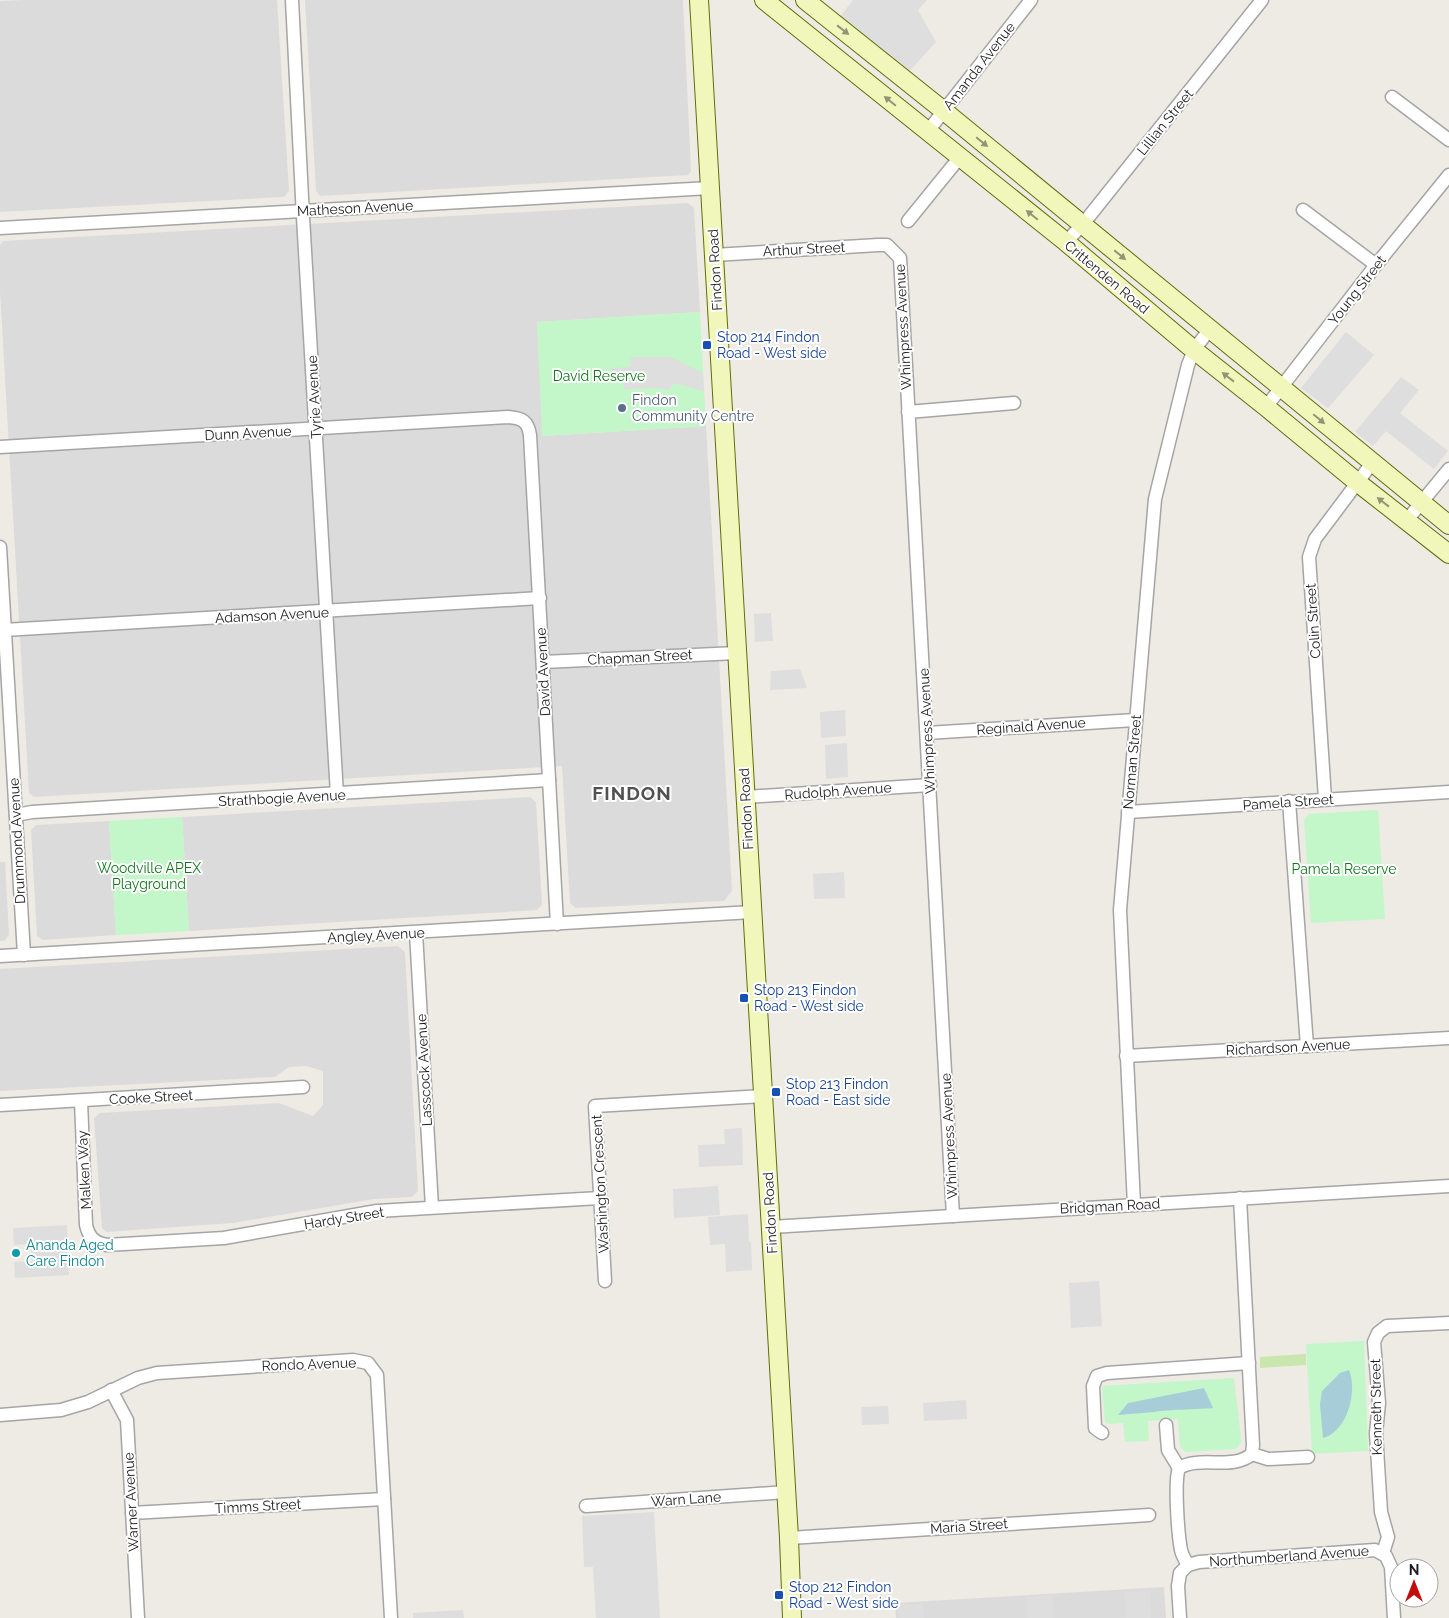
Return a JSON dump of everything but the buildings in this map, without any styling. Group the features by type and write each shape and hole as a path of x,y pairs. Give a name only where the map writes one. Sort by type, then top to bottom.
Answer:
{"main road":[{"name":"Findon Road","path":"700,0 789,1538 792,1618"},
{"name":"Crittenden Road","path":"764,0 1066,242 1194,350 1357,482 1449,554"},
{"name":"Crittenden Road","path":"805,0 1083,224 1209,330 1449,525"}],"street":[{"name":"Tyrie Avenue","path":"292,0 338,794"},
{"name":"Amanda Avenue","path":"928,131 1031,0"},
{"name":"Lillian Street","path":"1066,242 1083,224 1262,0"},
{"path":"1392,97 1449,140"},
{"path":"908,221 960,157"},
{"name":"Young Street","path":"1266,407 1376,265 1449,175"},
{"name":"Matheson Avenue","path":"0,228 710,188"},
{"path":"1303,210 1376,265"},
{"name":"Arthur Street","path":"714,255 878,245 887,245 893,250"},
{"name":"Whimpress Avenue","path":"893,250 900,258 953,1216"},
{"name":"Norman Street","path":"1134,1205 1120,910 1135,720 1155,499 1188,365 1194,350 1209,330"},
{"path":"908,412 1014,403"},
{"name":"Dunn Avenue","path":"0,447 508,416 525,421"},
{"name":"David Avenue","path":"525,421 530,435 557,924"},
{"name":"Colin Street","path":"1325,799 1309,557 1315,539 1372,463"},
{"path":"1407,520 1449,469"},
{"name":"Drummond Avenue","path":"0,547 24,955"},
{"name":"Adamson Avenue","path":"4,630 540,598"},
{"name":"Chapman Street","path":"543,662 737,653"},
{"name":"Reginald Avenue","path":"927,733 1135,720"},
{"name":"Strathbogie Avenue","path":"16,815 549,780"},
{"name":"Rudolph Avenue","path":"746,797 930,785"},
{"name":"Pamela Street","path":"1128,812 1449,792"},
{"path":"1289,801 1306,1046"},
{"name":"Angley Avenue","path":"0,956 752,912"},
{"name":"Lasscock Avenue","path":"416,933 432,1207"},
{"name":"Richardson Avenue","path":"1126,1056 1449,1038"},
{"name":"Cooke Street","path":"0,1105 303,1087"},
{"name":"Washington Crescent","path":"605,1281 595,1106 763,1096"},
{"name":"Malken Way","path":"81,1101 86,1225 91,1238"},
{"name":"Bridgman Road","path":"770,1226 1449,1186"},
{"name":"Hardy Street","path":"91,1238 98,1243 107,1245 224,1238 377,1211 600,1198"},
{"path":"1179,1468 1189,1463 1238,1461 1246,1459 1252,1454 1240,1198"},
{"name":"Kenneth Street","path":"1383,1553 1388,1537 1380,1512 1376,1433 1379,1403 1374,1342 1378,1333 1387,1326 1449,1323"},
{"name":"Rondo Avenue","path":"0,1415 61,1410 88,1402 138,1378 157,1373 353,1360 368,1363 377,1375 390,1618"},
{"path":"1102,1433 1095,1428 1093,1386 1097,1376 1107,1373 1249,1364"},
{"name":"Warner Avenue","path":"111,1390 127,1420 138,1618"},
{"path":"1166,1425 1168,1450 1179,1468 1176,1481 1180,1542 1188,1565 1180,1573 1178,1586 1180,1618"},
{"path":"1252,1454 1268,1459 1308,1457"},
{"name":"Warn Lane","path":"586,1506 786,1492"},
{"name":"Timms Street","path":"132,1514 384,1499"},
{"name":"Maria Street","path":"789,1538 1149,1515"},
{"name":"Northumberland Avenue","path":"1188,1565 1199,1562 1376,1550 1383,1553 1391,1567 1394,1618"}],"shaded area":[{"path":"277,0 289,191 284,197 0,212 0,1"},
{"path":"305,0 683,0 691,171 688,175 320,196 316,191"},
{"path":"853,0 927,0 918,10 936,42 906,75 839,18"},
{"path":"688,203 694,208 700,312 537,322 543,436 706,426 732,891 724,901 576,908 570,903 562,766 34,797 29,793 0,291 0,245 3,241"},
{"path":"1346,332 1374,355 1328,408 1301,388"},
{"path":"631,357 671,357 703,373 704,391 674,383 669,390 656,388 624,389 623,378 611,378 611,368 630,367"},
{"path":"1401,377 1419,390 1400,413 1448,451 1434,469 1386,431 1373,446 1355,432"},
{"path":"771,613 773,641 755,642 754,614"},
{"path":"800,669 807,688 770,690 771,671"},
{"path":"845,710 846,736 821,738 820,712"},
{"path":"847,743 848,777 826,779 825,745"},
{"path":"530,797 536,802 542,905 537,910 189,931 182,817"},
{"path":"109,821 116,935 43,940 37,936 31,830 36,825"},
{"path":"0,862 5,862 9,935 4,941 0,941"},
{"path":"844,872 845,898 814,899 813,874"},
{"path":"398,946 405,952 418,1191 412,1197 374,1199 233,1223 106,1232 102,1228 94,1118 100,1113 279,1103 313,1116 323,1105 323,1071 306,1066 289,1067 275,1077 0,1091 0,969"},
{"path":"742,1128 743,1165 699,1167 698,1145 725,1144 724,1129"},
{"path":"718,1186 720,1215 674,1218 673,1189"},
{"path":"748,1214 752,1270 726,1272 725,1244 710,1245 708,1217"},
{"path":"67,1225 69,1275 15,1278 14,1262 32,1261 31,1244 14,1245 13,1228"},
{"path":"1099,1281 1102,1326 1071,1328 1069,1283"},
{"path":"966,1400 967,1419 924,1421 923,1403"},
{"path":"888,1406 889,1424 862,1425 861,1407"},
{"path":"654,1512 660,1618 596,1618 593,1567 584,1567 582,1516"},
{"path":"1164,1587 1166,1618 896,1618 895,1603"},
{"path":"1150,1591 1151,1618 1126,1618 1125,1592"},
{"path":"1052,1595 1054,1618 1027,1618 1026,1597"},
{"path":"923,1604 924,1618 899,1618 898,1605"},
{"path":"463,1610 464,1618 413,1618 413,1613"}],"green space":[{"name":"David Reserve","path":"700,312 706,426 542,436 537,322"},
{"name":"Pamela Reserve","path":"1378,810 1385,919 1311,923 1304,820 1309,814"},
{"name":"Woodville APEX Playground","path":"182,817 189,931 116,935 109,821"},
{"path":"1364,1341 1368,1451 1312,1454 1306,1344"},
{"path":"1306,1354 1306,1365 1260,1368 1260,1357"},
{"path":"1234,1378 1241,1443 1236,1449 1186,1452 1180,1447 1178,1419 1148,1421 1149,1441 1125,1442 1123,1423 1110,1424 1105,1422 1102,1386"}],"water":[{"path":"1349,1370 1352,1389 1348,1410 1338,1428 1323,1438 1320,1404 1322,1391 1340,1373"},
{"path":"1204,1388 1213,1408 1118,1415 1128,1403"}],"place":[{"name":"Stop 214 Findon Road - West side","path":"707,345"},
{"name":"Findon Community Centre","path":"622,408"},
{"name":"Stop 213 Findon Road - West side","path":"744,998"},
{"name":"Stop 213 Findon Road - East side","path":"776,1092"},
{"name":"Ananda Aged Care Findon","path":"16,1253"},
{"name":"Stop 212 Findon Road - West side","path":"779,1595"}],"district":[{"name":"FINDON","path":"632,793"}]}
